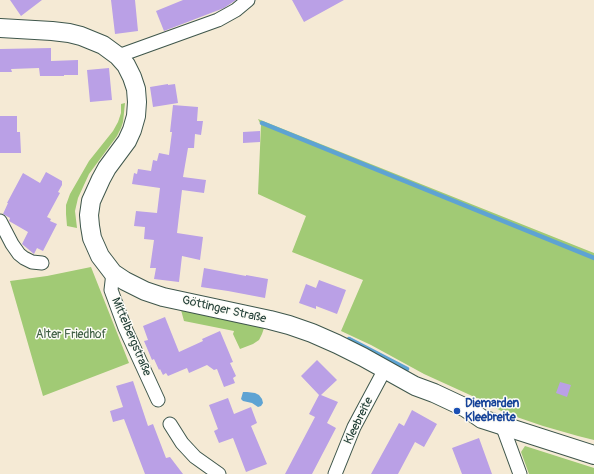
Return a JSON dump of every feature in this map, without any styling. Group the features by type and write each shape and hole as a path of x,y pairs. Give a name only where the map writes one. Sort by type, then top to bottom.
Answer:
{"street":[{"path":"118,56 218,20 236,10 248,0"},
{"name":"Göttinger Straße","path":"0,28 69,33 93,40 118,56 126,65 132,77 136,89 137,102 136,116 132,130 127,141 107,168 101,179 91,201 89,214 92,238 100,256 113,272 126,282 154,294 276,322 312,333 337,344 415,386 466,408 482,419 594,455"},
{"path":"0,221 12,244 20,254 32,262 42,263"},
{"name":"Mittelbergstraße","path":"113,272 111,290 125,328 158,400"},
{"name":"Kleebreite","path":"335,474 354,428 385,369"},
{"path":"170,424 182,444 205,470 219,474"},
{"path":"502,426 520,474"}],"green space":[{"path":"125,103 121,128 117,136 89,174 78,198 75,211 77,228 67,226 66,205 70,194 89,161 113,131 121,113 121,104"},
{"path":"258,119 594,253 594,440 543,426 505,413 481,400 424,374 371,345 341,331 363,280 292,252 306,216 258,194 261,125"},
{"name":"Alter Friedhof","path":"91,267 129,363 43,396 10,281 47,276"},
{"path":"181,310 264,328 259,340 240,349 233,334 234,331 184,321"},
{"path":"525,446 594,468 594,474 529,474 521,452"}],"water":[{"path":"243,392 255,393 259,395 263,403 258,407 252,403 243,401 241,399"}],"building":[{"path":"10,0 42,0 21,16"},
{"path":"111,0 135,0 138,31 115,34"},
{"path":"183,0 236,0 224,8 164,31 156,11"},
{"path":"292,0 344,0 304,22"},
{"path":"51,48 51,61 78,60 78,75 40,76 39,68 11,69 12,72 0,72 0,49"},
{"path":"109,68 112,100 90,102 87,70"},
{"path":"175,84 178,103 153,107 150,87"},
{"path":"173,105 198,107 197,121 203,121 201,135 195,134 194,148 188,148 183,177 206,180 204,193 182,190 177,233 203,237 200,260 182,256 179,282 154,279 156,268 150,268 154,240 144,239 145,227 134,226 136,211 157,213 160,188 132,184 134,173 137,174 138,169 151,171 153,160 157,161 159,153 169,155"},
{"path":"0,116 17,116 17,132 20,132 21,153 0,153"},
{"path":"260,131 260,142 243,143 243,132"},
{"path":"46,172 62,181 62,185 58,192 60,193 47,217 51,219 50,221 57,224 43,251 37,248 34,254 22,244 28,232 9,221 10,218 3,214 7,203 23,173 40,183"},
{"path":"204,268 268,279 265,298 201,287"},
{"path":"319,280 346,290 337,314 316,306 316,309 299,303 306,284 316,288"},
{"path":"165,317 179,352 220,331 233,362 230,363 236,376 233,378 235,383 224,387 217,369 214,370 207,365 189,373 187,368 168,376 166,373 163,375 154,359 152,360 144,341 148,340 143,326"},
{"path":"317,360 337,380 321,395 338,402 327,423 336,428 312,474 285,474 315,417 309,414 319,395 301,376"},
{"path":"133,381 148,426 153,424 166,458 170,457 183,474 145,474 124,419 113,422 110,411 123,407 116,386"},
{"path":"560,382 571,385 567,397 556,393"},
{"path":"228,398 234,414 251,407 257,423 251,426 267,464 246,472 233,438 219,443 214,431 218,429 209,405"},
{"path":"412,410 437,424 424,447 415,442 398,474 371,474 399,423 404,426"},
{"path":"479,438 492,474 462,474 452,448"}],"waterway":[{"path":"262,123 594,258"},
{"path":"349,339 407,369"}],"place":[{"name":"Diemarden Kleebreite","path":"457,411"}]}
